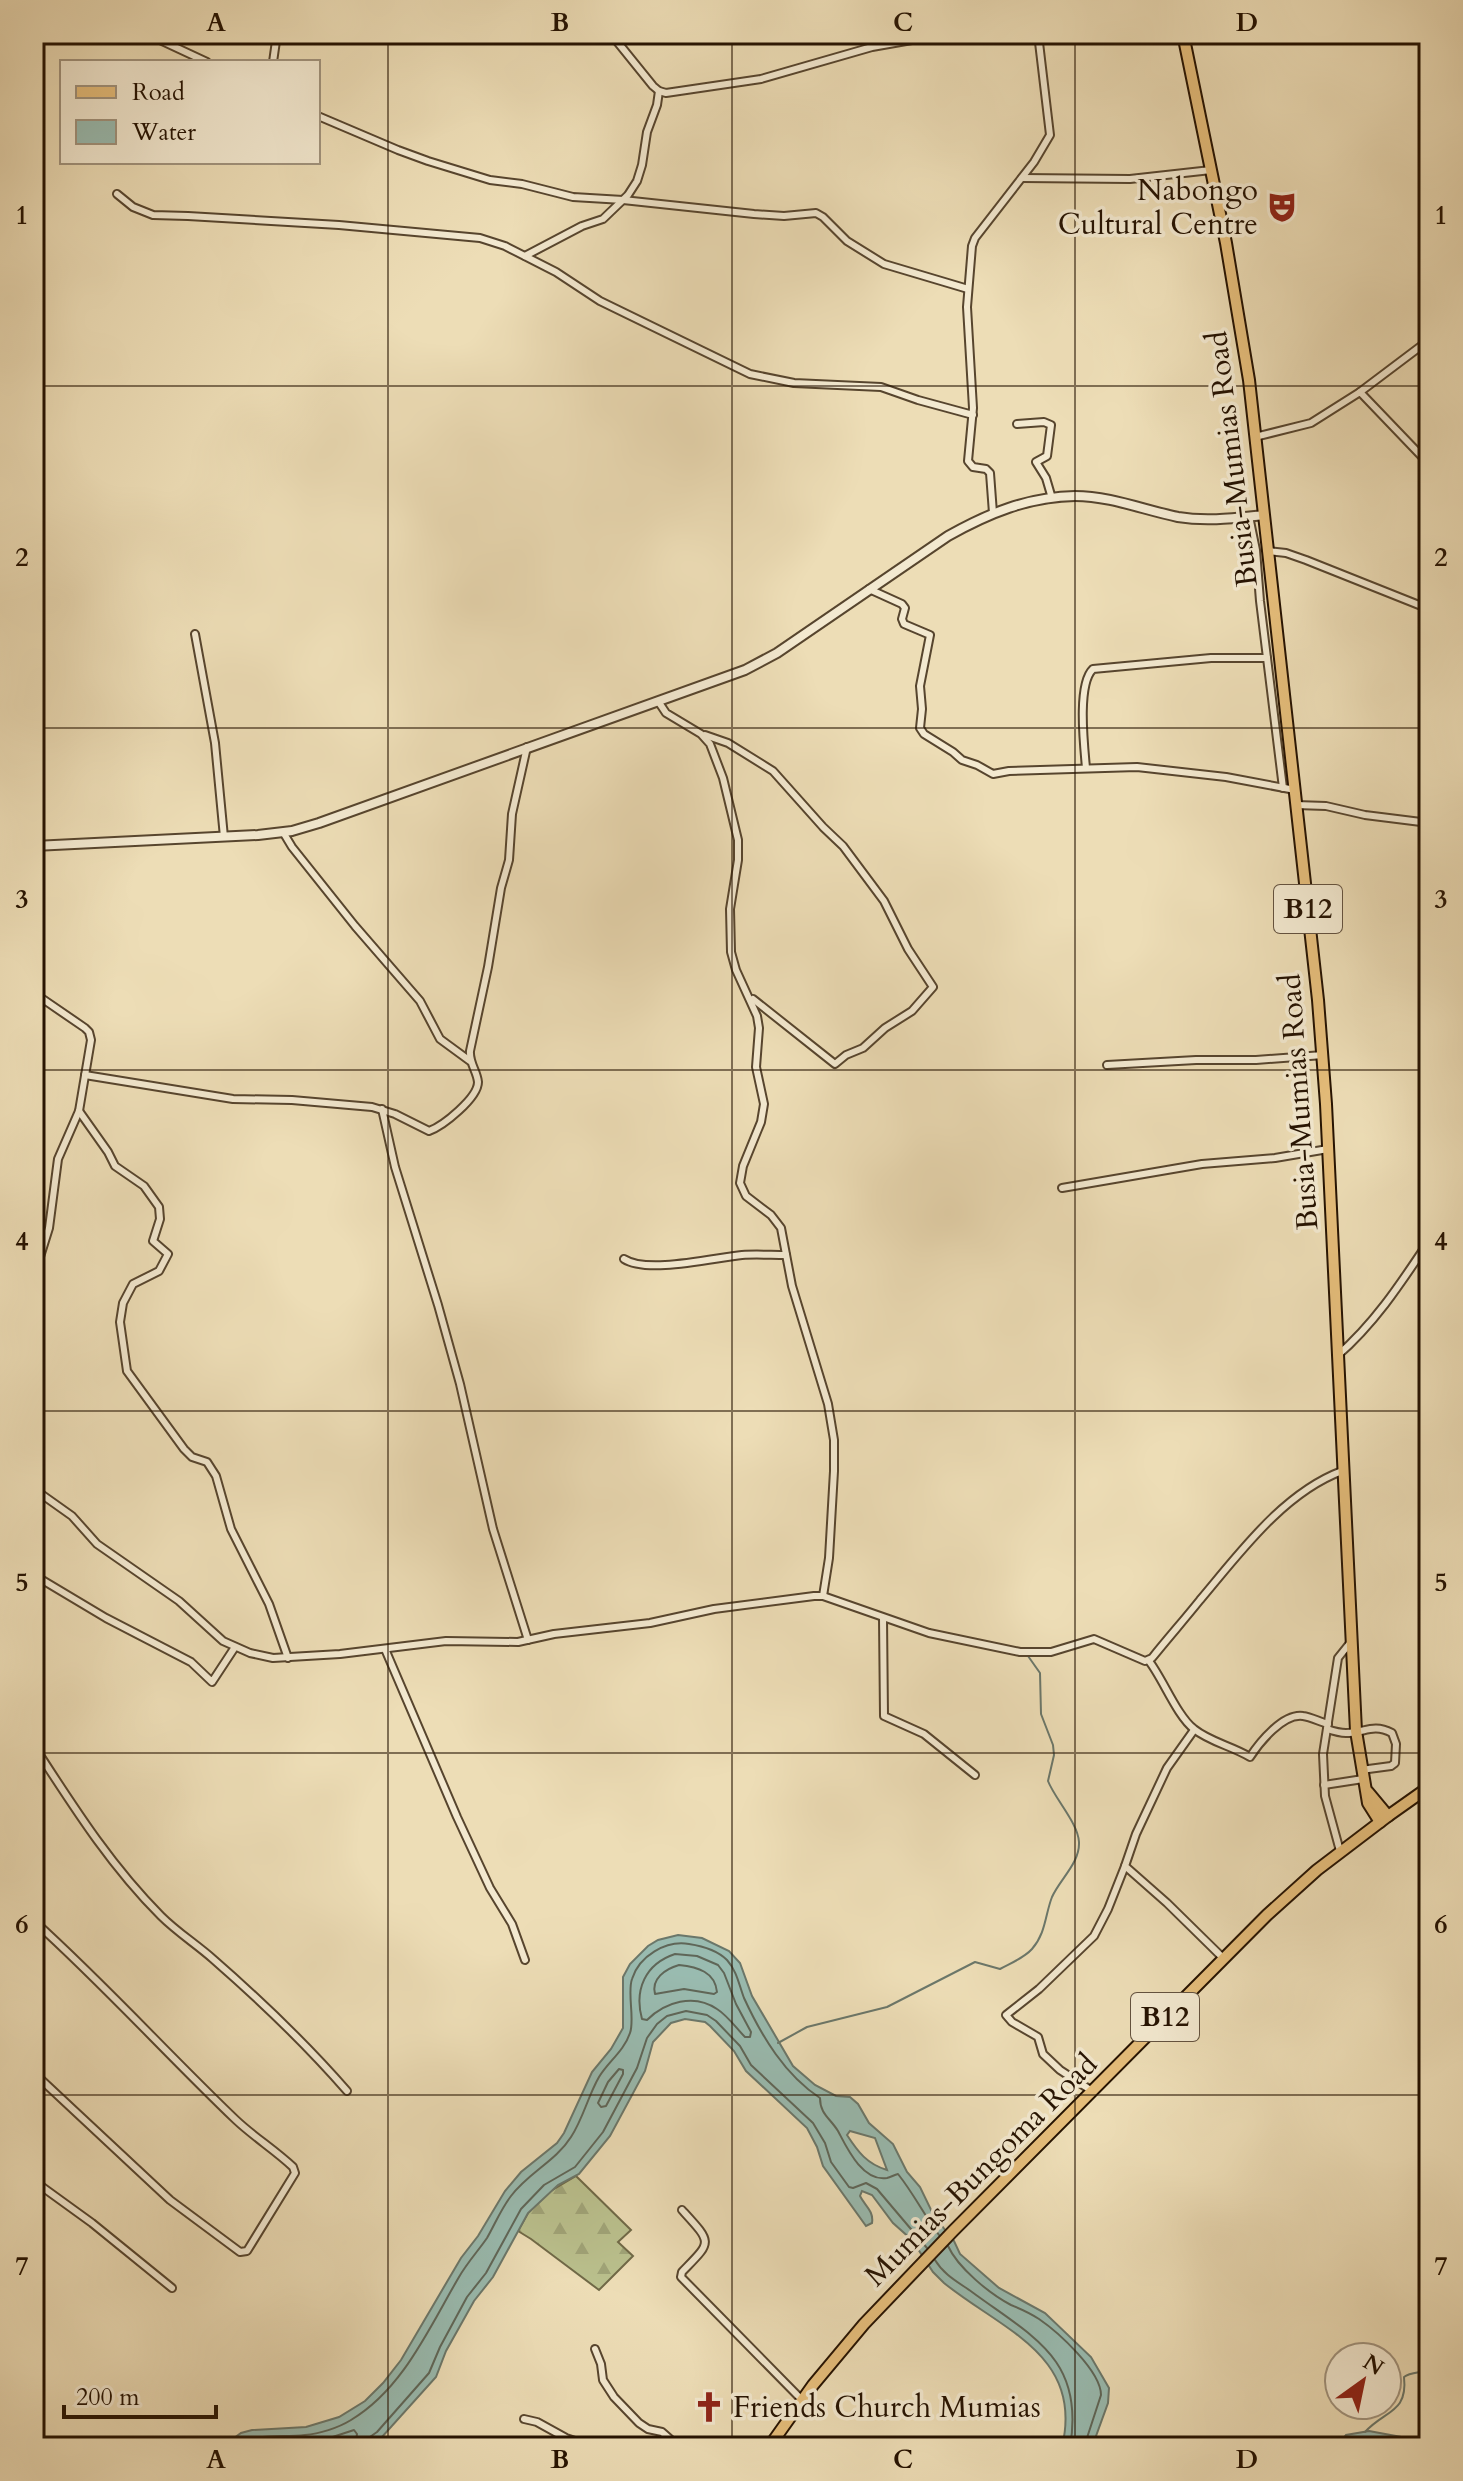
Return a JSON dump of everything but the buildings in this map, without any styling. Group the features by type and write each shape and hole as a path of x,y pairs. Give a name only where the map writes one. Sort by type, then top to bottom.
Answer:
{"main road":[{"name":"Busia-Mumias Road","path":"1183,34 1240,317 1273,599 1289,789 1296,805 1323,1055 1350,1643 1356,1731 1370,1808 1362,1834"},
{"name":"Mumias-Bungoma Road","path":"769,2447 842,2349 917,2268 1223,1958 1340,1851 1429,1787"},
{"name":"Busia-Mumias Road","path":"1366,1790 1384,1819"},
{"name":"Busia-Mumias Road","path":"1370,1808 1384,1819"}],"street":[{"path":"47,34 55,38 60,34"},
{"path":"147,34 203,60"},
{"path":"273,60 277,34"},
{"path":"611,34 659,91 666,93 761,79 872,47 946,34"},
{"path":"993,513 990,473 986,469 973,467 968,461 973,415 967,316 972,246 1044,147 1050,130 1038,34"},
{"path":"525,256 582,226 603,219 633,188 642,165 647,132 659,91"},
{"path":"320,117 398,150 490,180 581,198 784,216 816,213 847,241 884,264 968,289"},
{"path":"1022,178 1130,179 1211,170"},
{"path":"117,194 148,215 221,217 471,236 505,246 562,275 600,301 750,374 794,383 881,387 973,415"},
{"path":"1255,437 1311,423 1360,392 1429,340"},
{"path":"1360,392 1429,464"},
{"path":"1017,424 1044,422 1051,425 1047,456 1036,462 1046,478 1051,495"},
{"path":"34,846 224,837 283,832 319,823 761,662 948,536 1017,504 1076,496 1193,519 1264,515"},
{"path":"869,589 902,604 904,624 930,636 920,686 922,709 919,726 924,734 962,760 993,774 1142,767 1226,777 1289,789 1267,658 1256,550 1249,516"},
{"path":"1268,551 1286,553 1320,565 1429,609"},
{"path":"1260,601 1273,599"},
{"path":"195,634 214,733 224,837"},
{"path":"1086,768 1083,718 1086,679 1093,669 1211,658 1267,658"},
{"path":"658,701 666,713 701,734 728,743 769,768 843,846 884,901 908,949 933,987 912,1011 885,1028 863,1048 835,1064 750,997"},
{"path":"701,734 710,744 718,762 738,840 730,909 731,952 758,1021 756,1067 764,1110 743,1166 740,1183 746,1196 779,1223 792,1286 824,1387 834,1440 829,1558 823,1596"},
{"path":"470,1061 495,917 509,860 512,814 527,747"},
{"path":"1296,805 1326,806 1365,815 1429,823"},
{"path":"85,1075 245,1100 292,1100 382,1109 427,1130 433,1130 462,1107 476,1089 477,1077 470,1061 440,1039 420,1001 355,926 283,832"},
{"path":"34,993 89,1032 90,1051 79,1111 58,1159 49,1228 34,1276"},
{"path":"1107,1065 1323,1055"},
{"path":"382,1109 395,1167 456,1371 493,1529 528,1640"},
{"path":"79,1111 115,1166 142,1184 155,1200 161,1214 153,1241 168,1254 159,1271 133,1284 123,1303 120,1322 126,1369 179,1444 190,1456 205,1461 212,1469 220,1486 231,1529 269,1604 288,1658"},
{"path":"1062,1188 1202,1164 1275,1158 1328,1149"},
{"path":"1337,1356 1381,1312 1429,1241"},
{"path":"624,1259 635,1265 658,1266 744,1255 786,1255"},
{"path":"1149,1661 1257,1534 1314,1485 1342,1471"},
{"path":"34,1489 72,1516 109,1554 168,1593 210,1630 235,1647 262,1656 288,1658 446,1641 511,1643 569,1631 666,1621 749,1603 823,1596 883,1618 960,1640 1032,1654 1059,1651 1087,1640 1098,1640 1139,1660 1149,1661"},
{"path":"34,1575 106,1618 191,1662 212,1682 235,1647"},
{"path":"883,1618 884,1716 924,1734 975,1775"},
{"path":"1340,1851 1324,1785 1323,1754 1338,1658 1350,1643"},
{"path":"385,1649 457,1817 490,1888 512,1924 525,1960"},
{"path":"1149,1661 1185,1721 1194,1730 1250,1757 1267,1733 1297,1716 1346,1733 1365,1728 1392,1733 1397,1760 1393,1765 1324,1785"},
{"path":"1429,1688 1429,1738"},
{"path":"1093,2091 1060,2070 1043,2054 1039,2038 1005,2016 1039,1989 1094,1936 1167,1768 1194,1730"},
{"path":"34,1746 97,1842 148,1903 170,1926 206,1953 294,2034 347,2091"},
{"path":"1125,1866 1223,1958"},
{"path":"34,1921 236,2119 293,2167 295,2173 249,2248 246,2252 240,2252 170,2200 34,2073"},
{"path":"34,2181 172,2288"},
{"path":"682,2210 706,2242 705,2249 682,2272 681,2277 802,2400"},
{"path":"595,2349 603,2380 614,2397 639,2423 662,2432 679,2447"},
{"path":"524,2419 593,2447"}],"green space":[{"path":"576,2176 631,2230 618,2242 633,2256 599,2290 518,2231 528,2213 549,2192"}],"water":[{"path":"678,1935 702,1938 729,1951 740,1963 752,1996 793,2066 815,2085 836,2096 850,2097 858,2104 869,2123 893,2144 907,2172 920,2187 934,2216 960,2254 999,2288 1045,2313 1091,2357 1109,2388 1108,2403 1092,2447 1062,2447 1066,2415 1061,2389 1050,2367 1033,2348 944,2283 912,2240 893,2223 872,2195 862,2191 860,2196 872,2219 872,2223 866,2226 823,2166 807,2128 746,2071 734,2051 710,2026 705,2022 685,2019 671,2023 653,2042 645,2071 610,2136 579,2174 558,2185 528,2213 493,2277 474,2301 446,2351 436,2377 382,2437 367,2447 222,2447 241,2433 252,2430 306,2427 339,2417 365,2401 383,2383 401,2360 505,2191 564,2133 592,2072 623,2028 623,1977 630,1964 658,1940","holes":["850,2131 875,2138 887,2170 864,2157 847,2135"]},
{"path":"1369,2431 1423,2441 1429,2443 1429,2447 1359,2441 1349,2447 1337,2447 1346,2435"}],"waterway":[{"path":"778,2043 807,2027 887,2007 975,1962 1000,1969 1025,1955 1037,1943 1052,1897 1073,1864 1079,1842 1075,1827 1048,1781 1053,1745 1041,1714 1040,1673 1028,1656"},
{"path":"1365,2432 1399,2404 1404,2377 1429,2370"}],"place":[{"name":"Nabongo Cultural Centre","path":"1282,207"},
{"name":"Friends Church Mumias","path":"709,2407"}]}
